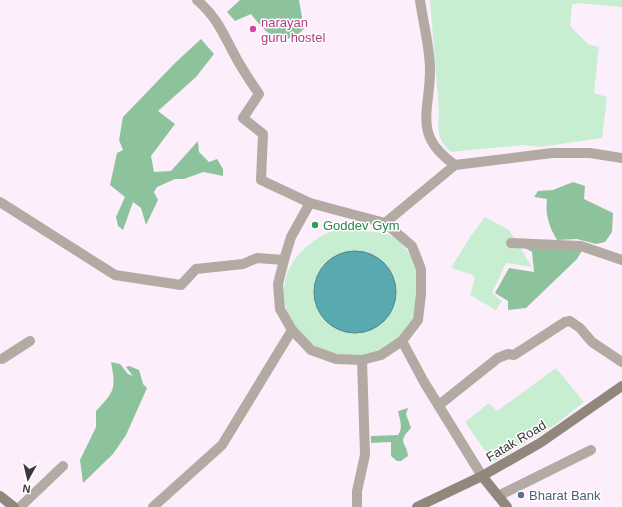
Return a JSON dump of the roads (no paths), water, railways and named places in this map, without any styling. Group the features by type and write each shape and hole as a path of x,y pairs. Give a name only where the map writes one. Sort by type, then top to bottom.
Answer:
{"main road":[{"name":"Fatak Road","path":"420,506 482,476 540,443 622,386"},
{"path":"482,476 507,507"},
{"path":"0,496 14,507"}],"street":[{"path":"197,0 210,12 220,25 239,63 259,94 243,118 263,134 261,180 310,204 385,223 412,246 421,269 421,294 418,320 402,341 381,355 362,360 336,359 311,350 292,330 280,309 278,284 284,260 291,237 310,204"},
{"path":"420,0 430,69 425,117 431,142 441,155 456,165"},
{"path":"385,223 456,165 552,153 590,153 622,158"},
{"path":"0,202 115,275 181,285 196,269 243,264 257,258 284,260"},
{"path":"511,243 581,246 622,260"},
{"path":"439,405 498,358 508,354 514,355 565,322 570,321 580,328 592,342 622,362"},
{"path":"153,507 222,445 292,330"},
{"path":"1,358 30,341"},
{"path":"402,341 482,476"},
{"path":"357,507 357,491 365,455 362,360"},
{"path":"498,496 592,450"},
{"path":"20,507 63,466"}],"water":[{"path":"355,251 371,254 384,263 393,276 396,292 393,308 384,321 371,330 355,333 339,330 326,321 317,308 314,292 317,276 326,263 339,254"}],"place":[{"name":"narayan guru hostel","path":"253,29"},
{"name":"Goddev Gym","path":"315,225"},
{"name":"Bharat Bank","path":"521,495"}]}
